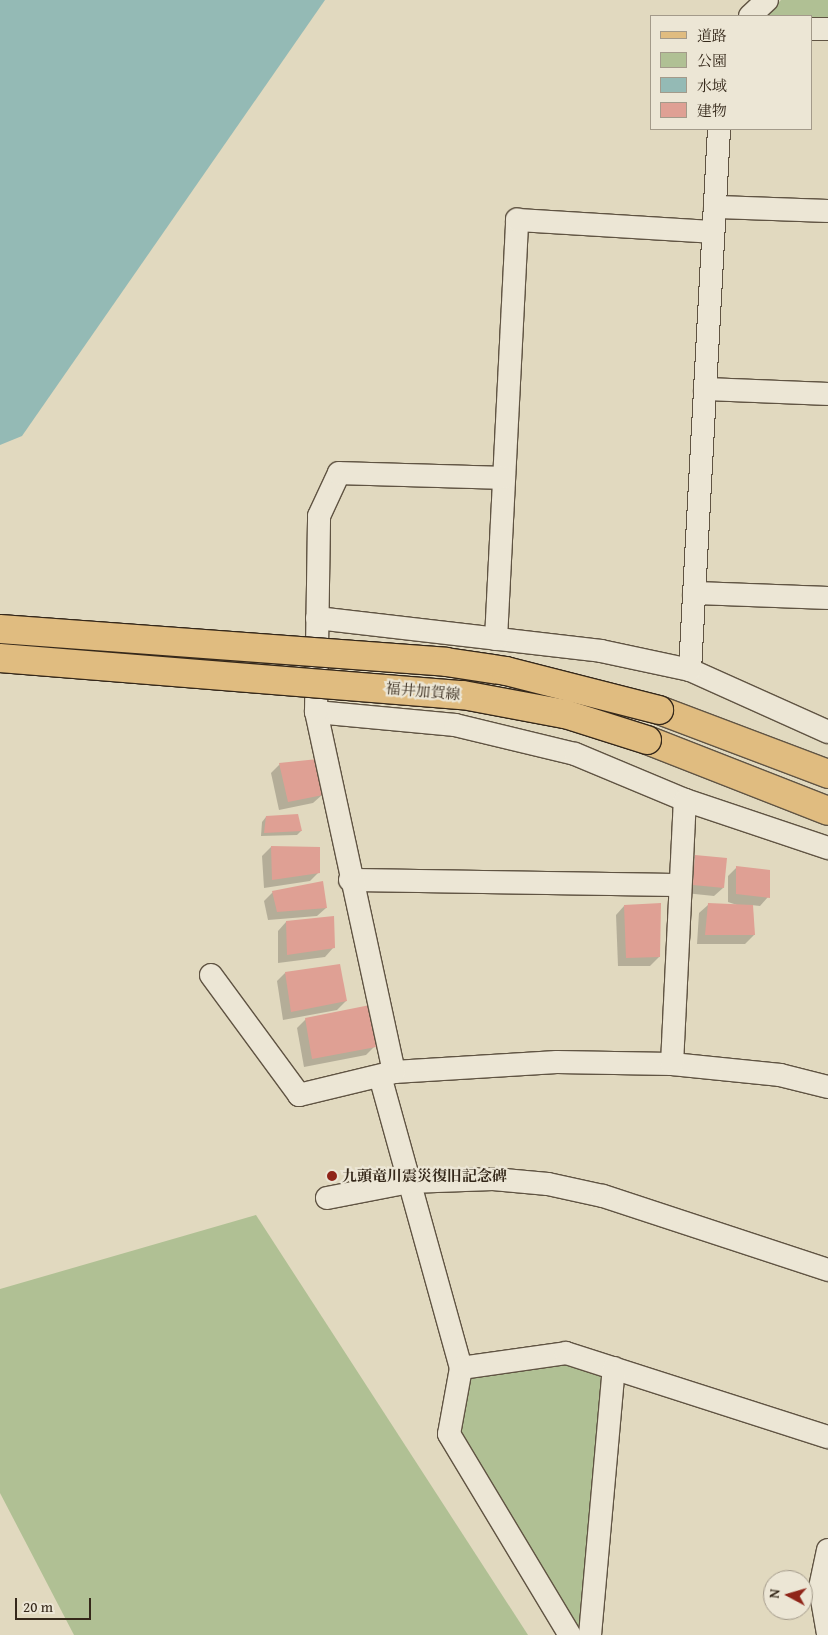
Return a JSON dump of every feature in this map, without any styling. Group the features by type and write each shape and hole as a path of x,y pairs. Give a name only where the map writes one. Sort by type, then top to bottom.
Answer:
{"main road":[{"name":"福井加賀線","path":"0,629 446,662 506,671 659,710 828,774"},
{"name":"福井加賀線","path":"0,658 463,695 564,714 647,740 828,811"}],"street":[{"path":"751,15 767,0"},
{"path":"813,29 828,30"},
{"path":"690,670 719,130"},
{"path":"715,207 828,211"},
{"path":"496,640 517,220 713,232"},
{"path":"705,389 828,394"},
{"path":"504,478 339,473 319,516 316,712 409,1182 461,1368 449,1434 570,1635"},
{"path":"694,593 828,598"},
{"path":"317,618 600,651 690,670 828,732"},
{"path":"316,712 455,725 575,754 685,800 828,848"},
{"path":"672,1064 685,800"},
{"path":"350,880 680,885"},
{"path":"211,975 299,1095 387,1074 557,1062 672,1064 780,1075 828,1087"},
{"path":"327,1198 409,1182 493,1179 548,1184 604,1196 828,1270"},
{"path":"461,1368 566,1353 828,1437"},
{"path":"590,1635 614,1368"},
{"path":"828,1550 820,1588 828,1634"}],"green space":[{"path":"781,0 828,0 828,27 813,27 813,15 766,15"},
{"path":"256,1215 528,1635 74,1635 0,1493 0,1289"},
{"path":"566,1353 614,1368 582,1635 455,1432 461,1368"}],"water":[{"path":"0,0 325,0 22,436 0,445"}],"building":[{"path":"318,759 323,795 288,802 279,763"},
{"path":"298,814 302,831 264,833 266,816"},
{"path":"271,846 320,847 320,873 272,880"},
{"path":"695,855 727,858 724,888 693,885"},
{"path":"736,866 770,870 770,898 736,894"},
{"path":"323,881 327,908 277,912 272,891"},
{"path":"661,903 660,957 626,958 624,905"},
{"path":"708,903 753,905 755,935 705,935"},
{"path":"334,916 335,948 287,955 286,921"},
{"path":"340,964 347,1001 291,1012 285,972"},
{"path":"370,1005 376,1047 312,1059 305,1018"}],"place":[{"name":"九頭竜川震災復旧記念碑","path":"332,1176"}]}
